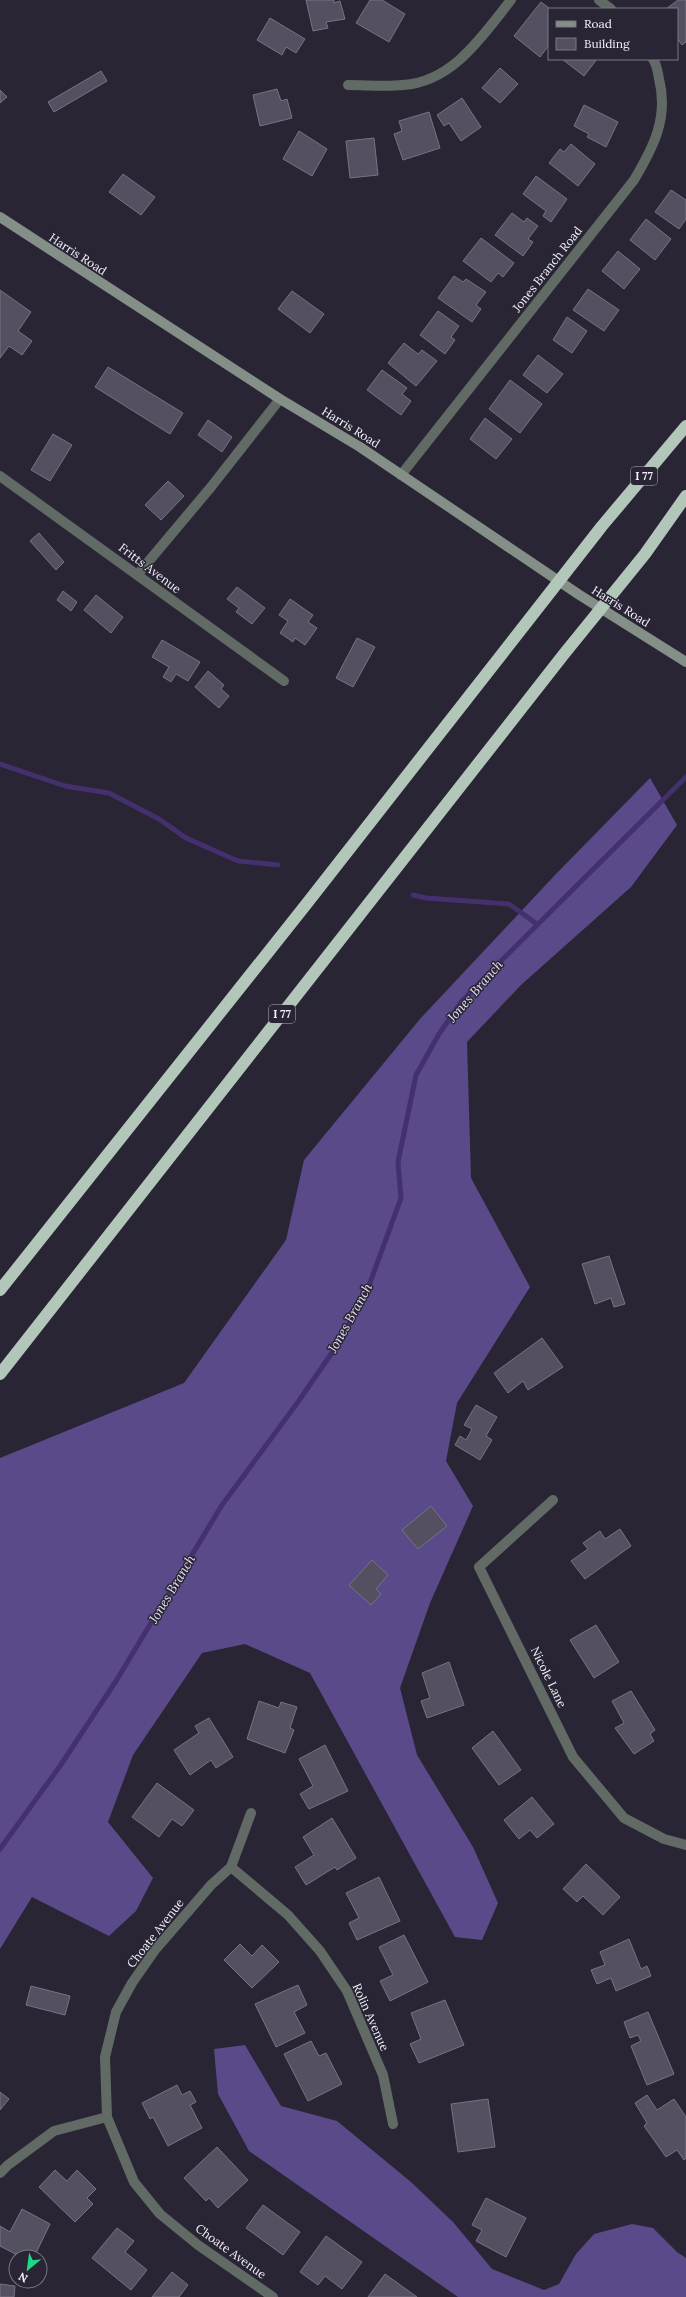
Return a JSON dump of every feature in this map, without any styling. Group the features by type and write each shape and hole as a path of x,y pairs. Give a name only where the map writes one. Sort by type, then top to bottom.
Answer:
{"highway":[{"name":"I 77","path":"0,1290 313,896 602,526 686,426"},
{"name":"I 77","path":"0,1374 564,654 645,554 686,496"}],"street":[{"path":"348,85 405,85 436,76 467,55 511,0"},
{"path":"599,0 610,8"},
{"name":"Jones Branch Road","path":"401,475 634,180 652,150 661,122 662,91 653,60"},
{"name":"Harris Road","path":"0,218 280,399 401,475 578,594 686,662"},
{"path":"138,574 211,487 280,399"},
{"name":"Fritts Avenue","path":"0,476 138,574 284,681"},
{"name":"Nicole Lane","path":"553,1500 479,1567 573,1756 624,1818 664,1839 686,1845"},
{"name":"Choate Avenue","path":"251,1813 231,1867 211,1885 155,1950 132,1983 116,2012 105,2057 107,2117 134,2182 160,2214 198,2245 272,2297"},
{"name":"Rolin Avenue","path":"231,1867 288,1915 320,1951 346,1990 383,2076 393,2124"},
{"path":"0,2173 8,2165 54,2131 107,2117"}],"shaded area":[{"path":"650,778 677,825 631,887 521,985 467,1042 471,1178 530,1287 457,1403 446,1461 473,1506 430,1603 400,1688 417,1755 473,1847 498,1903 482,1940 455,1937 310,1673 245,1644 202,1653 133,1755 108,1822 153,1878 136,1911 109,1936 32,1897 0,1949 0,1458 184,1383 286,1240 304,1160 420,1019 555,875"},
{"path":"245,2045 281,2106 337,2121 411,2182 453,2222 492,2269 544,2290 559,2284 576,2254 594,2234 632,2224 653,2228 677,2252 686,2258 686,2297 458,2297 249,2151 218,2094 214,2049"}],"building":[{"path":"306,0 334,0 334,3 340,1 345,19 326,22 328,28 313,31"},
{"path":"370,0 382,0 405,14 389,42 356,23"},
{"path":"678,0 686,0 686,42 682,45 678,39 678,8 667,8"},
{"path":"541,2 549,8 548,46 540,57 514,36"},
{"path":"270,18 305,39 296,53 286,47 282,55 257,40"},
{"path":"563,60 596,60 584,76"},
{"path":"500,68 518,84 500,103 482,88"},
{"path":"101,71 107,81 54,112 48,102"},
{"path":"277,89 281,101 287,99 292,118 260,126 253,95"},
{"path":"0,90 7,97 0,103"},
{"path":"462,98 481,127 461,141 449,123 444,126 437,115"},
{"path":"584,105 618,122 606,147 587,137 589,134 574,126"},
{"path":"429,112 440,148 403,160 394,134 402,131 399,121"},
{"path":"299,131 327,149 312,176 283,159"},
{"path":"374,138 378,175 350,178 346,141"},
{"path":"571,144 595,164 578,186 549,163 560,149 564,152"},
{"path":"123,174 155,197 141,215 109,192"},
{"path":"536,176 567,199 551,222 543,216 546,211 523,194"},
{"path":"671,190 686,200 686,219 679,229 655,212"},
{"path":"512,213 524,222 527,218 538,226 528,239 533,242 523,256 495,235"},
{"path":"646,219 671,239 655,260 630,240"},
{"path":"481,238 514,263 503,277 498,273 491,282 463,261"},
{"path":"618,251 640,269 624,289 602,271"},
{"path":"454,276 463,282 466,279 486,292 476,305 481,309 472,322 438,298"},
{"path":"588,289 619,310 604,331 573,310"},
{"path":"0,290 31,312 18,331 32,341 22,355 9,346 0,358"},
{"path":"292,291 324,314 310,333 278,309"},
{"path":"438,311 459,326 451,337 455,340 445,354 420,335"},
{"path":"567,317 587,331 572,353 553,340"},
{"path":"404,343 418,354 422,350 437,361 416,386 388,363"},
{"path":"538,355 563,374 547,393 523,375"},
{"path":"108,367 183,413 170,434 95,387"},
{"path":"382,370 407,388 402,394 411,401 401,415 367,390"},
{"path":"510,380 542,404 520,433 489,409"},
{"path":"485,418 512,439 496,459 470,439"},
{"path":"208,420 232,437 222,452 198,435"},
{"path":"53,434 72,445 50,481 31,470"},
{"path":"168,481 184,496 161,520 145,505"},
{"path":"39,533 64,562 56,570 30,541"},
{"path":"237,587 265,608 252,624 236,612 239,608 227,599"},
{"path":"63,591 77,602 71,611 57,600"},
{"path":"96,595 123,617 111,633 84,610"},
{"path":"290,599 313,615 308,622 317,628 305,645 295,638 293,642 280,633 288,621 279,615"},
{"path":"357,638 375,647 353,687 336,678"},
{"path":"162,640 200,662 188,681 176,674 171,682 163,677 169,667 152,657"},
{"path":"208,671 224,685 221,689 229,696 219,708 195,687"},
{"path":"609,1256 625,1304 614,1307 611,1298 595,1304 582,1264"},
{"path":"542,1338 563,1367 528,1390 523,1381 508,1393 494,1373"},
{"path":"476,1405 497,1417 486,1436 492,1440 480,1460 455,1445 460,1436 466,1440 472,1429 464,1425"},
{"path":"431,1506 447,1526 418,1549 402,1530"},
{"path":"620,1529 631,1546 585,1579 571,1561 588,1549 583,1543 600,1531 605,1539"},
{"path":"372,1560 388,1575 376,1589 381,1594 371,1605 349,1585"},
{"path":"596,1625 619,1662 594,1678 570,1640"},
{"path":"449,1662 464,1705 427,1718 421,1701 430,1698 422,1673"},
{"path":"631,1691 655,1730 650,1734 654,1741 634,1754 615,1728 624,1723 612,1701"},
{"path":"259,1701 279,1708 281,1702 297,1707 290,1728 294,1730 285,1753 247,1739"},
{"path":"209,1718 233,1757 216,1768 211,1760 190,1775 174,1750 199,1733 195,1726"},
{"path":"493,1731 521,1770 499,1785 472,1748"},
{"path":"325,1745 348,1791 309,1809 300,1794 313,1786 299,1759"},
{"path":"157,1783 194,1810 182,1826 172,1819 159,1837 132,1817"},
{"path":"532,1797 554,1824 537,1838 530,1830 519,1839 504,1820"},
{"path":"332,1818 356,1858 337,1870 335,1867 306,1885 295,1867 314,1855 303,1837"},
{"path":"586,1864 620,1897 603,1915 583,1896 577,1902 563,1889"},
{"path":"379,1877 400,1921 357,1940 349,1923 359,1918 346,1893"},
{"path":"404,1935 428,1982 390,2001 380,1981 393,1975 379,1947"},
{"path":"629,1939 641,1969 647,1966 651,1976 616,1991 611,1978 597,1984 591,1970 605,1965 600,1952"},
{"path":"240,1944 252,1956 262,1945 279,1962 252,1988 224,1960"},
{"path":"298,1985 307,2005 294,2012 305,2033 276,2047 255,2004"},
{"path":"31,1986 70,1996 65,2015 26,2005"},
{"path":"445,2000 464,2045 419,2063 410,2044 421,2039 411,2013"},
{"path":"648,2012 674,2074 647,2085 631,2046 641,2041 638,2035 630,2038 624,2022"},
{"path":"311,2041 319,2056 326,2053 342,2084 308,2101 284,2054"},
{"path":"177,2085 182,2095 190,2091 196,2102 190,2105 202,2128 168,2146 153,2117 150,2119 142,2103"},
{"path":"0,2092 9,2099 0,2110"},
{"path":"647,2095 657,2110 674,2099 686,2117 686,2158 684,2160 677,2150 666,2157 644,2126 647,2123 635,2103"},
{"path":"488,2099 495,2147 458,2152 451,2104"},
{"path":"217,2147 248,2180 218,2208 209,2198 206,2201 184,2178"},
{"path":"55,2170 67,2181 77,2170 96,2189 87,2198 93,2204 75,2222 39,2187"},
{"path":"486,2198 526,2218 506,2257 476,2241 482,2230 472,2225"},
{"path":"263,2205 300,2232 283,2255 246,2228"},
{"path":"22,2209 50,2224 38,2249 8,2250 0,2246 0,2226 10,2232"},
{"path":"117,2228 134,2241 125,2252 147,2270 131,2290 92,2258"},
{"path":"326,2236 362,2262 342,2289 325,2276 318,2285 300,2272"},
{"path":"172,2272 188,2285 179,2297 152,2297"},
{"path":"385,2274 417,2297 368,2297"},
{"path":"0,2284 8,2285 8,2289 15,2289 14,2297 0,2297"}],"waterway":[{"path":"0,764 65,786 109,793 159,819 186,838 238,861 278,865"},
{"name":"Jones Branch","path":"0,1849 60,1766 116,1681 222,1505 298,1402 340,1341 367,1291 401,1198 398,1162 416,1075 439,1034 462,1001 686,777"},
{"path":"413,895 426,898 509,904 537,924"}]}
